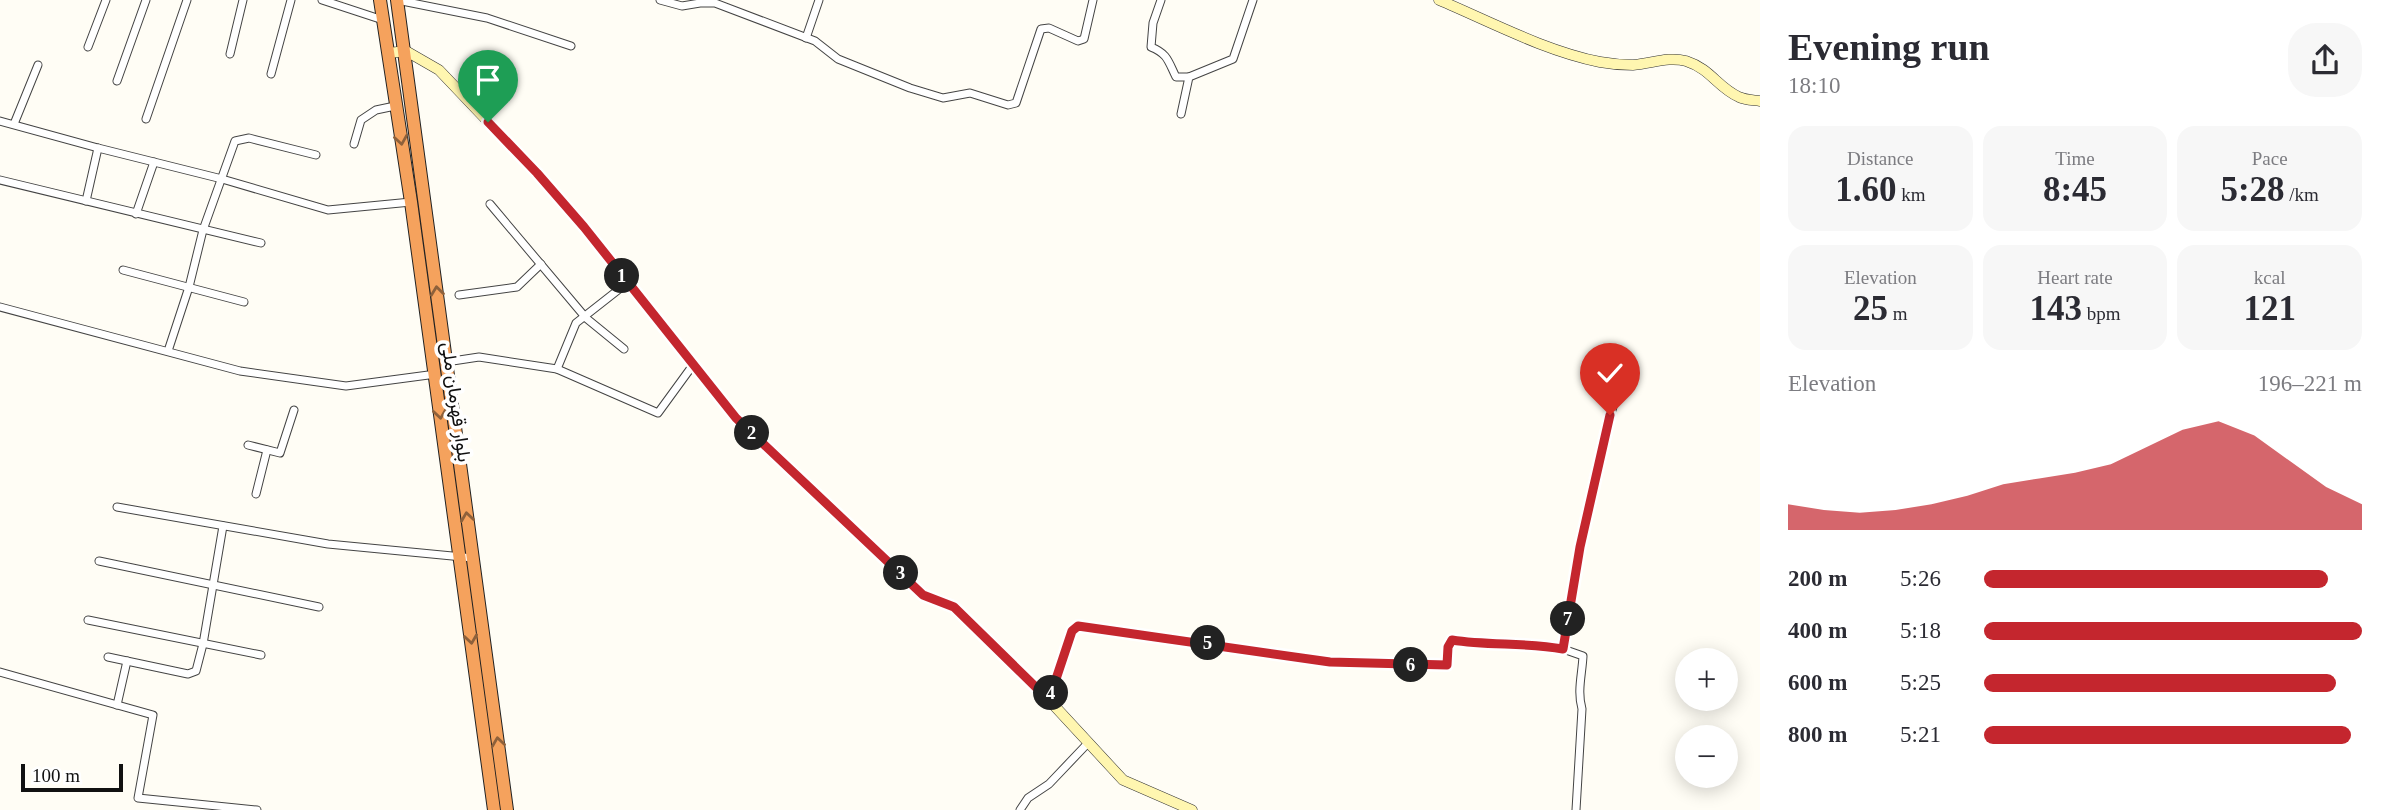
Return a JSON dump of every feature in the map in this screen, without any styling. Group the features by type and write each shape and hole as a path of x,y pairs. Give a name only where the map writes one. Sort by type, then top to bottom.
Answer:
{"highway":[{"name":"بلوار قهرمان ملی","path":"380,0 411,202 443,369"},
{"name":"بلوار قهرمان ملی","path":"397,0 406,51 494,810"},
{"name":"بلوار قهرمان ملی","path":"466,559 507,810"}],"street":[{"path":"88,47 106,0"},
{"path":"117,81 146,0"},
{"path":"146,119 187,0"},
{"path":"230,54 243,0"},
{"path":"271,74 291,0"},
{"path":"322,0 383,20"},
{"path":"397,0 487,18 571,46"},
{"path":"660,0 682,6 715,3 815,41 838,58 910,88 943,98 970,93 1008,104 1016,103 1041,29 1049,28 1078,41 1084,39 1093,0"},
{"path":"806,38 819,0"},
{"path":"1161,0 1153,23 1151,47 1166,55 1176,76 1189,77 1233,59 1253,0"},
{"path":"1439,0 1545,44 1598,61 1633,65 1677,59 1689,62 1706,69 1740,98 1760,101"},
{"path":"389,53 406,51 439,70 584,227 736,418 923,595 954,607 1049,700 1123,780 1192,810"},
{"path":"15,124 38,65"},
{"path":"1181,114 1189,77"},
{"path":"354,144 361,120 376,110 395,106"},
{"path":"0,121 222,178 328,210 411,202"},
{"path":"168,351 204,230 235,141 249,138 316,155"},
{"path":"86,201 98,148"},
{"path":"136,214 154,162"},
{"path":"0,180 261,243"},
{"path":"490,204 586,318 624,349"},
{"path":"459,295 517,287 541,264"},
{"path":"123,270 244,302"},
{"path":"557,369 576,323 586,318 627,283"},
{"path":"0,307 240,371 346,386 443,369 479,357 557,369 658,413 693,365"},
{"path":"1563,649 1592,487 1620,386"},
{"path":"248,445 276,454 282,450 294,410"},
{"path":"256,494 267,450"},
{"path":"117,507 328,544 466,559"},
{"path":"108,657 192,673 196,671 223,526"},
{"path":"99,561 319,607"},
{"path":"88,620 261,655"},
{"path":"1049,700 1072,631 1078,626 1330,662 1447,665 1448,647 1452,640 1535,644 1563,649 1583,656 1578,695 1582,709 1576,810"},
{"path":"117,705 127,661"},
{"path":"0,672 153,715 138,798 257,810"},
{"path":"1020,810 1028,798 1049,783 1088,743"}],"route":[{"path":"488,122 584,227 736,418 923,595 954,607 1049,700 1072,631 1078,626 1330,662 1447,665 1448,647 1452,640 1535,644 1563,649 1592,487 1610,415"}]}
